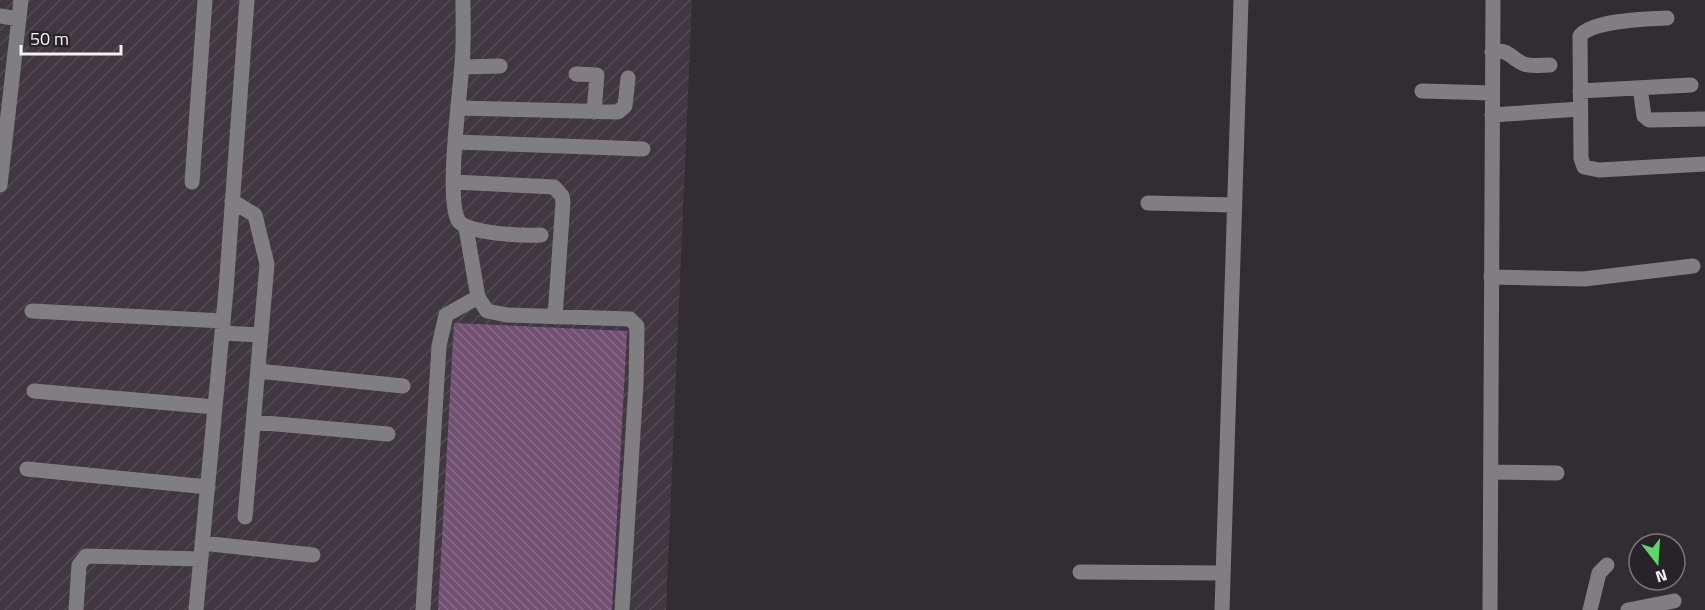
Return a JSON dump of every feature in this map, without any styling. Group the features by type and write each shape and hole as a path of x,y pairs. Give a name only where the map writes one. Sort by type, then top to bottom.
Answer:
{"street":[{"path":"0,185 21,0"},
{"path":"192,182 205,0"},
{"path":"196,610 223,327 247,0"},
{"path":"463,0 462,67 453,182 457,219 466,228 478,297 487,311 630,319 637,326 636,384 622,610"},
{"path":"1222,610 1241,0"},
{"path":"1490,610 1493,0"},
{"path":"0,16 19,19"},
{"path":"1666,18 1622,22 1582,32 1580,36 1580,109 1584,167 1619,170 1705,164"},
{"path":"1492,52 1501,50 1511,53 1521,63 1528,65 1550,65"},
{"path":"462,67 500,66"},
{"path":"576,74 597,75 594,111"},
{"path":"459,108 618,112 625,106 628,78"},
{"path":"1580,91 1691,85"},
{"path":"1640,88 1644,116 1649,120 1705,119"},
{"path":"1422,92 1492,93"},
{"path":"1492,115 1580,109"},
{"path":"456,142 643,149"},
{"path":"453,182 555,187 559,191 563,202 555,316"},
{"path":"232,201 255,215 267,264 245,517"},
{"path":"1148,203 1234,204"},
{"path":"466,228 508,235 541,235"},
{"path":"1491,277 1584,279 1693,267"},
{"path":"423,610 439,346 446,315 478,297"},
{"path":"32,311 223,327 261,335"},
{"path":"258,371 403,386"},
{"path":"34,391 215,407"},
{"path":"254,422 388,434"},
{"path":"27,469 208,487"},
{"path":"1491,472 1557,473"},
{"path":"202,543 313,555"},
{"path":"76,610 79,565 86,556 201,559"},
{"path":"1590,610 1599,573 1607,565"},
{"path":"1080,572 1223,573"},
{"path":"1628,610 1674,601"}],"shaded area":[{"path":"0,0 692,0 666,610 0,610"}],"building":[{"path":"454,323 627,331 612,610 438,610"}]}
